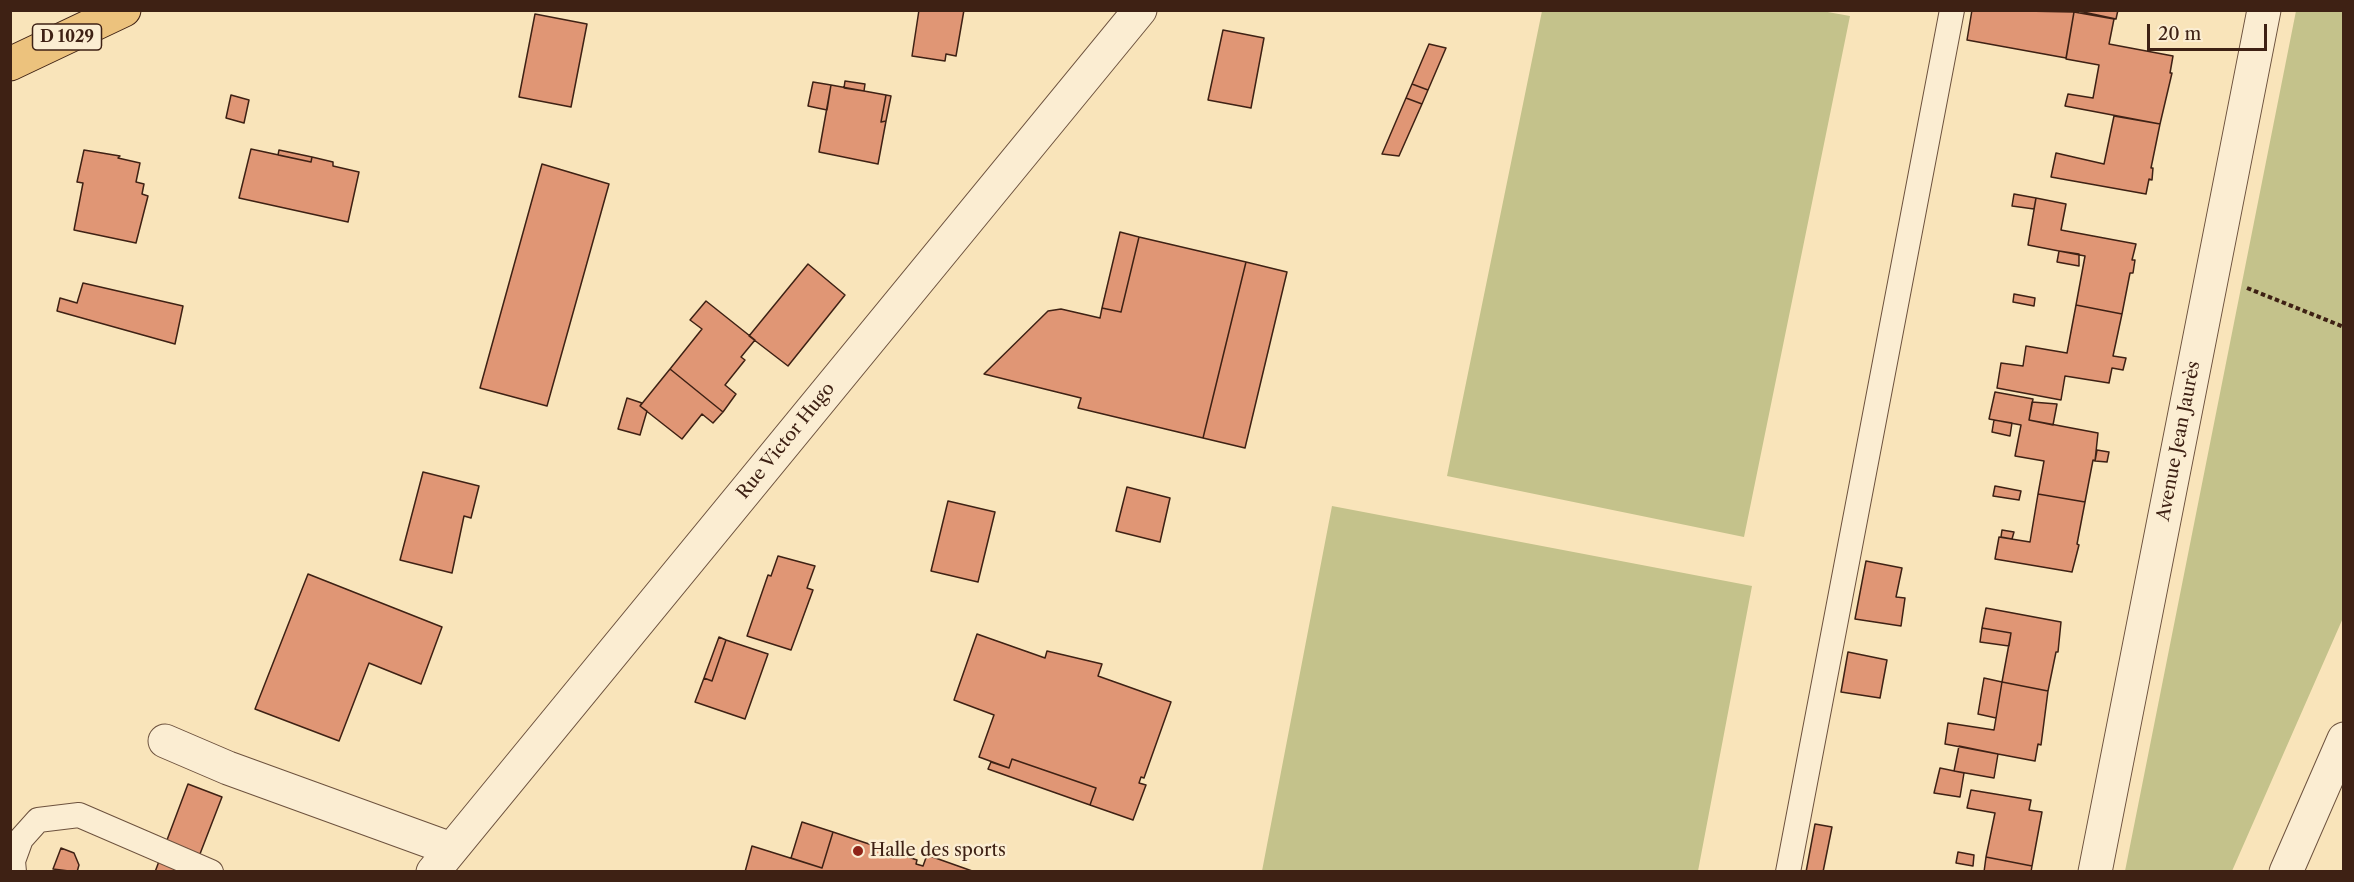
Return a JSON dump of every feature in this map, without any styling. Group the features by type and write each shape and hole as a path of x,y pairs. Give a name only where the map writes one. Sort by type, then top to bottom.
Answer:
{"main road":[{"name":"D 1029","path":"10,64 124,10"}],"street":[{"name":"Rue Victor Hugo","path":"442,860 1140,10"},
{"name":"Avenue Jean Jaurès","path":"2096,872 2264,10"},
{"path":"2286,872 2343,739"},
{"path":"165,741 442,860"}],"lane":[{"path":"1788,872 1953,10"},
{"path":"14,872 13,861 21,839 38,820 79,815 211,872"}],"path":[{"path":"2214,262 2246,288 2343,327"}],"shaded area":[{"path":"1542,11 1822,11 1850,16 1744,537 1447,476"},
{"path":"2296,11 2343,11 2343,618 2232,871 2125,871"},
{"path":"1332,506 1752,586 1698,871 1262,871"}],"building":[{"path":"919,10 964,10 956,56 946,54 945,61 912,56"},
{"path":"1972,10 2074,12 2066,58 1967,40"},
{"path":"2074,10 2118,10 2116,19"},
{"path":"2074,12 2114,19 2109,44 2173,56 2170,73 2172,73 2160,124 2065,106 2068,94 2093,98 2099,65 2066,59"},
{"path":"535,14 587,24 571,107 519,97"},
{"path":"1223,30 1264,38 1251,108 1208,100"},
{"path":"1429,44 1446,48 1428,90 1412,84"},
{"path":"845,81 865,84 864,91 844,88"},
{"path":"813,82 831,85 827,110 808,106"},
{"path":"1412,84 1428,90 1422,104 1406,98"},
{"path":"831,85 886,95 881,122 886,121 878,164 819,152"},
{"path":"231,95 249,100 244,123 226,118"},
{"path":"886,95 891,96 886,121 881,122"},
{"path":"1406,98 1422,104 1399,156 1382,154"},
{"path":"2114,116 2160,124 2151,168 2153,168 2152,180 2149,179 2146,194 2051,177 2056,153 2104,164"},
{"path":"251,149 311,162 312,157 333,162 333,166 359,172 348,222 239,198"},
{"path":"84,150 120,156 118,158 140,163 136,182 144,184 142,194 148,196 136,243 74,230 83,183 77,182"},
{"path":"279,150 312,157 311,162 278,155"},
{"path":"542,164 609,184 547,406 480,388"},
{"path":"2014,194 2036,198 2034,209 2012,206"},
{"path":"2036,198 2066,204 2061,230 2136,244 2132,260 2135,260 2133,273 2130,273 2122,314 2076,305 2085,256 2028,245"},
{"path":"1120,232 1139,237 1121,312 1102,308"},
{"path":"1139,237 1246,262 1203,438 1078,408 1081,398 984,374 1048,311 1061,309 1100,318 1102,308 1121,312"},
{"path":"2059,251 2079,254 2079,266 2057,262"},
{"path":"1246,262 1287,272 1245,448 1203,438"},
{"path":"808,264 845,295 788,366 749,336"},
{"path":"83,283 183,306 175,344 57,311 60,298 77,303"},
{"path":"2014,294 2035,298 2034,306 2013,302"},
{"path":"706,301 755,340 741,357 745,360 725,385 736,394 723,412 670,369 702,329 690,320"},
{"path":"2076,305 2122,314 2113,356 2126,358 2123,370 2112,368 2109,383 2065,376 2061,400 1997,388 2001,363 2023,366 2026,346 2067,353"},
{"path":"670,369 723,412 713,423 702,414 682,439 640,406"},
{"path":"1995,392 2033,399 2029,420 2098,433 2095,461 2093,460 2085,502 2038,494 2044,461 2015,456 2021,425 1989,419"},
{"path":"627,398 642,403 640,406 647,411 640,435 618,429"},
{"path":"2032,402 2057,404 2053,425 2029,420"},
{"path":"1994,420 2012,423 2010,436 1992,432"},
{"path":"2097,450 2109,452 2107,462 2095,461"},
{"path":"423,472 479,486 471,518 464,516 452,573 400,560"},
{"path":"1995,486 2021,491 2019,500 1993,496"},
{"path":"1127,487 1170,498 1160,542 1116,531"},
{"path":"2038,494 2085,502 2077,544 2079,545 2072,572 1995,559 1999,537 2030,542"},
{"path":"948,501 995,512 978,582 931,571"},
{"path":"2002,530 2014,532 2012,539 2001,537"},
{"path":"778,556 815,566 807,588 813,590 791,650 747,636 768,575 771,576"},
{"path":"1866,561 1902,568 1896,597 1905,598 1901,626 1855,619"},
{"path":"308,574 442,627 421,684 369,663 339,741 255,709"},
{"path":"1986,608 2061,622 2058,652 2056,652 2048,691 2002,682 2011,633 1982,628"},
{"path":"1982,628 2011,633 2009,646 1980,642"},
{"path":"977,634 1045,658 1047,651 1102,664 1098,676 1171,702 1144,778 1141,777 1139,783 1146,785 1133,820 1090,805 1096,788 1012,759 1009,768 979,757 994,715 954,700"},
{"path":"719,637 726,640 712,681 704,678"},
{"path":"726,640 768,654 745,719 695,702 704,678 712,681"},
{"path":"1848,652 1887,660 1880,698 1841,692"},
{"path":"1984,678 2002,682 1996,718 1978,714"},
{"path":"2002,682 2048,691 2041,745 2038,744 2035,761 1945,744 1948,723 1994,730"},
{"path":"1959,746 1998,754 1994,778 1954,771"},
{"path":"1012,759 1096,788 1090,805 988,769 991,762 1009,768"},
{"path":"1940,768 1964,773 1960,797 1934,793"},
{"path":"188,784 222,797 193,872 155,872"},
{"path":"1971,790 2031,800 2029,810 2042,812 2032,866 1986,857 1995,813 1967,808"},
{"path":"802,822 833,832 822,868 791,858"},
{"path":"1815,824 1832,827 1823,872 1806,872"},
{"name":"Halle des sports","path":"833,832 917,860 916,864 923,866 927,855 975,872 745,872 752,846 822,868"},
{"path":"61,848 74,853 79,865 77,872 53,869"},
{"path":"1958,852 1974,855 1973,866 1956,863"},
{"path":"1986,857 2032,866 2031,872 1984,872"}],"place":[{"name":"Halle des sports","path":"858,851"}]}
